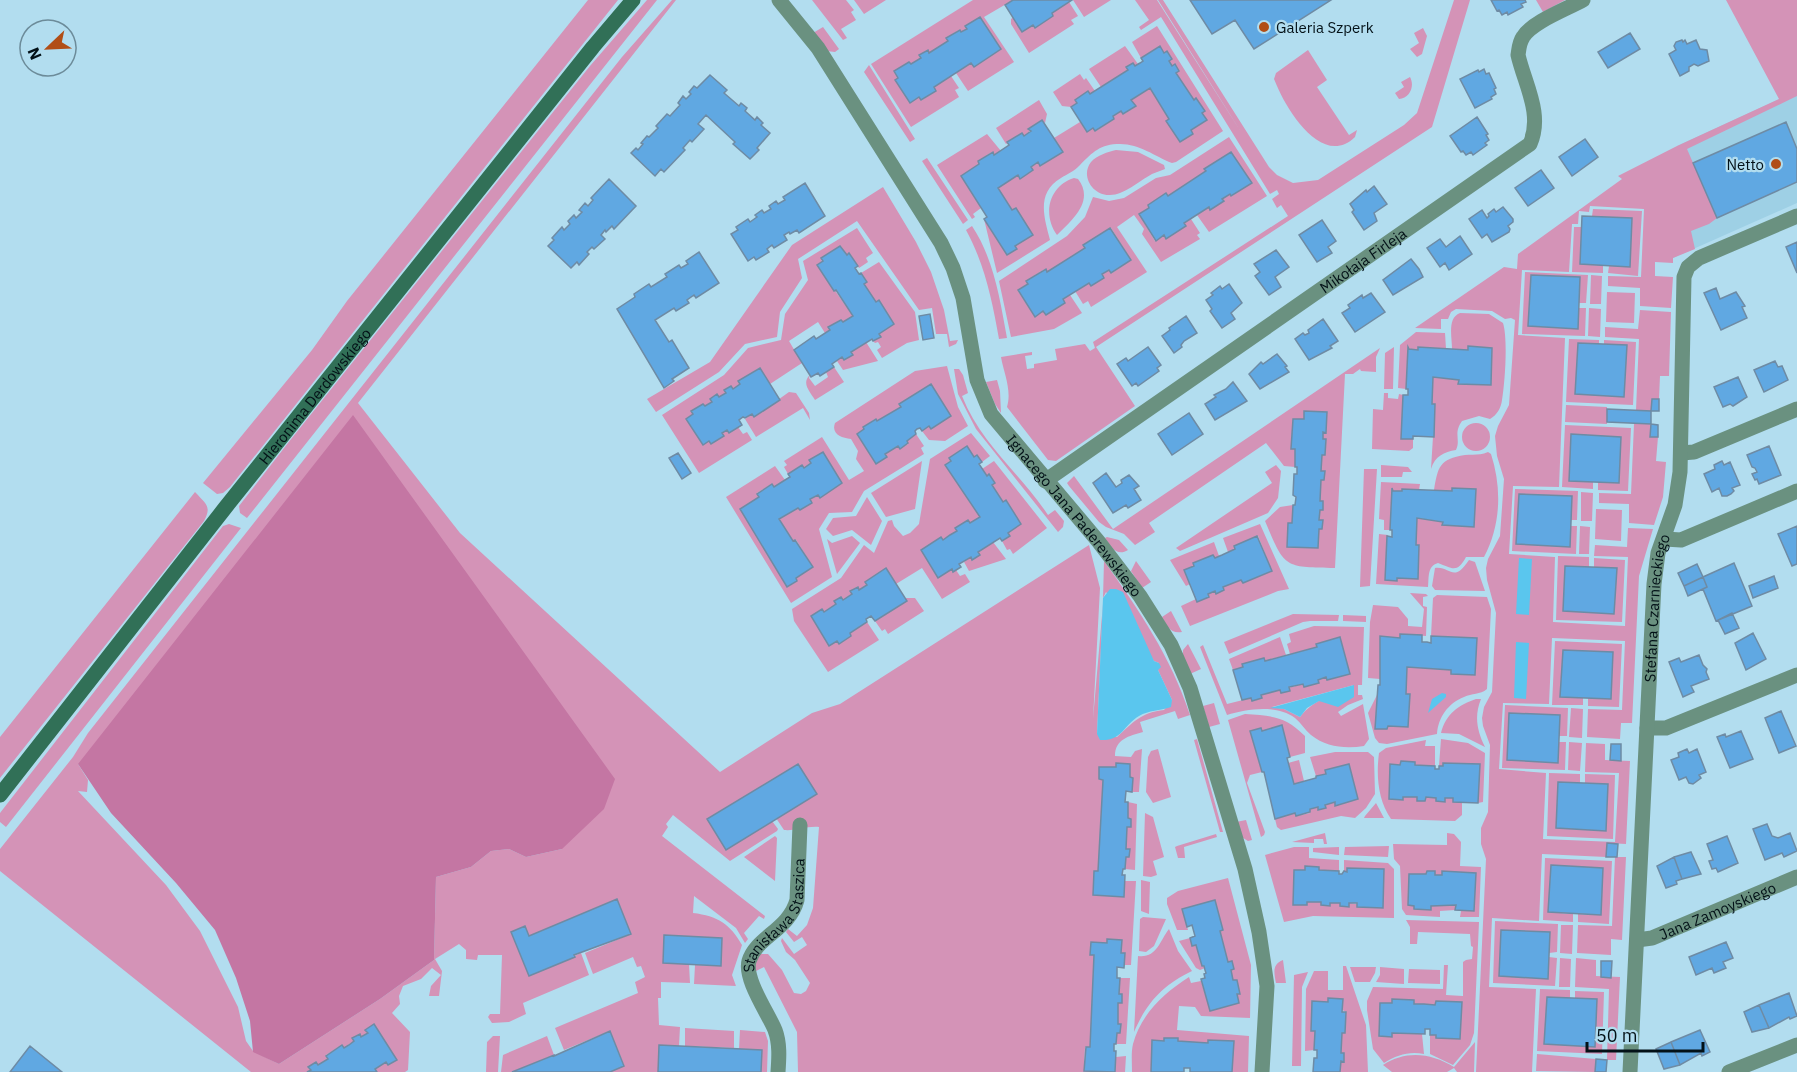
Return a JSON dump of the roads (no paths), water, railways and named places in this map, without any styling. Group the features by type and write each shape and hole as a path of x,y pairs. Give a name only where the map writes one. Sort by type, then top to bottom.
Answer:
{"main road":[{"name":"Hieronima Derdowskiego","path":"0,795 232,499 633,0"}],"street":[{"name":"Ignacego Jana Paderewskiego","path":"779,0 818,48 941,243 953,268 963,298 977,380 984,402 999,425 1098,541 1140,596 1171,645 1190,688 1233,826 1259,932 1267,986 1262,1072"},
{"name":"Mikołaja Firleja","path":"1045,481 1530,144 1535,132 1536,120 1518,55 1519,46 1523,36 1536,25 1583,0"},
{"name":"Stefana Czarnieckiego","path":"1630,1072 1654,577 1659,553 1676,505 1681,453 1684,277 1688,267 1699,258 1797,216"},
{"path":"1681,453 1694,452 1797,409"},
{"path":"1665,539 1681,540 1797,491"},
{"path":"1647,728 1666,728 1797,675"},
{"name":"Stanisława Staszica","path":"778,1072 778,1041 748,967 756,948 787,921 794,911 797,900 800,825"},
{"name":"Jana Zamoyskiego","path":"1637,940 1652,938 1797,877"},
{"path":"1729,1072 1797,1045"}],"water":[{"path":"1519,558 1532,559 1529,615 1516,614"},
{"path":"1110,589 1123,592 1154,661 1161,667 1158,670 1172,700 1171,707 1143,714 1118,735 1107,740 1100,740 1097,734 1103,598"},
{"path":"1516,642 1529,643 1526,699 1514,698"},
{"path":"1354,685 1354,697 1338,707 1319,701 1307,708 1300,717 1284,709 1270,708"},
{"path":"1442,693 1446,694 1446,697 1428,713 1432,699"}],"place":[{"name":"Galeria Szperk","path":"1264,27"},
{"name":"Netto","path":"1776,164"}]}
